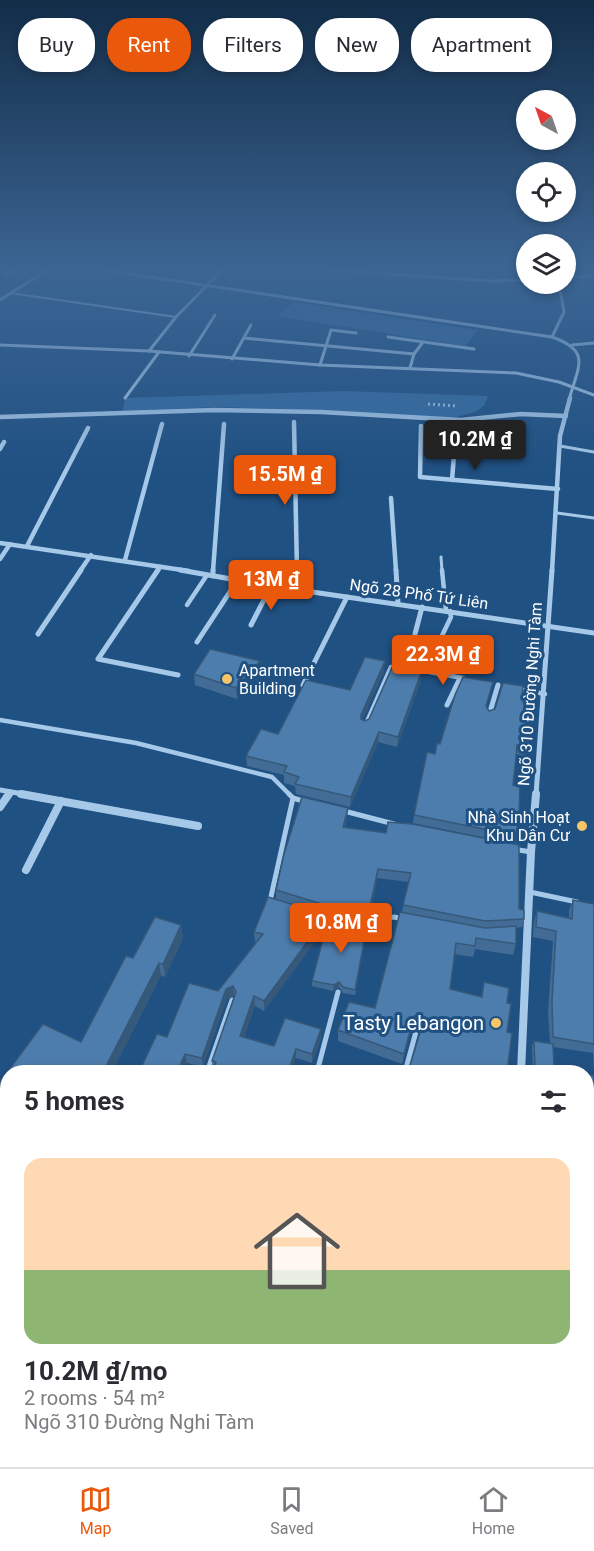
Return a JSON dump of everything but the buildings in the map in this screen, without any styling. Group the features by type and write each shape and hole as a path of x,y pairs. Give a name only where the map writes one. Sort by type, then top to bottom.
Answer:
{"street":[{"path":"149,351 161,335"},
{"path":"189,356 202,335"},
{"path":"320,365 330,335"},
{"path":"542,335 572,345 594,343"},
{"path":"388,337 474,349"},
{"path":"232,359 244,338 414,354"},
{"path":"410,368 414,354 423,342"},
{"path":"0,345 149,351 320,365 516,373 594,395"},
{"name":"Ngõ 310 Đường Nghi Tàm","path":"521,1065 531,852 545,694 560,446 580,359 577,350 572,345"},
{"path":"125,398 159,352"},
{"path":"0,417 214,410 321,412 461,420 521,414 566,416"},
{"path":"294,422 297,590"},
{"path":"125,560 162,424"},
{"path":"210,576 224,424"},
{"path":"421,426 420,477 558,489"},
{"path":"27,546 88,428"},
{"path":"452,480 456,430"},
{"path":"0,449 4,442"},
{"path":"391,498 398,604"},
{"name":"Ngõ 28 Phố Tứ Liên","path":"0,543 125,560 237,581 594,633"},
{"path":"0,559 10,544"},
{"path":"38,634 91,555"},
{"path":"160,567 98,659 178,675"},
{"path":"198,642 237,581"},
{"path":"251,625 271,586"},
{"path":"303,687 347,597"},
{"path":"416,634 422,607"},
{"path":"447,705 460,678"},
{"path":"489,715 498,685"},
{"path":"0,790 198,826"},
{"path":"0,807 9,792"},
{"path":"26,870 60,801"}],"lane":[{"path":"560,446 594,452"},
{"path":"557,513 594,518"},
{"path":"425,671 451,617 448,610 441,557"},
{"path":"187,605 210,576"},
{"path":"364,727 392,667 403,668"},
{"path":"414,670 470,680"},
{"path":"488,683 545,694"},
{"path":"0,720 136,743 272,777 293,798 311,803"},
{"path":"279,905 270,902 293,798"},
{"path":"341,811 400,825"},
{"path":"509,848 531,852"},
{"path":"530,892 583,903"},
{"path":"354,924 394,917 413,921"},
{"path":"516,932 527,932"},
{"path":"319,1065 338,992"},
{"path":"209,1065 232,1000"},
{"path":"407,1065 417,1028"}],"shaded area":[{"path":"399,335 474,335 465,346"},
{"path":"344,391 488,396 484,406 475,412 450,419 322,410 216,407 123,411 125,398"}],"place":[{"name":"Apartment Building","path":"227,679"},
{"name":"Nhà Sinh Hoạt Khu Dân Cư","path":"582,826"},
{"name":"Tasty Lebangon","path":"496,1023"}]}
